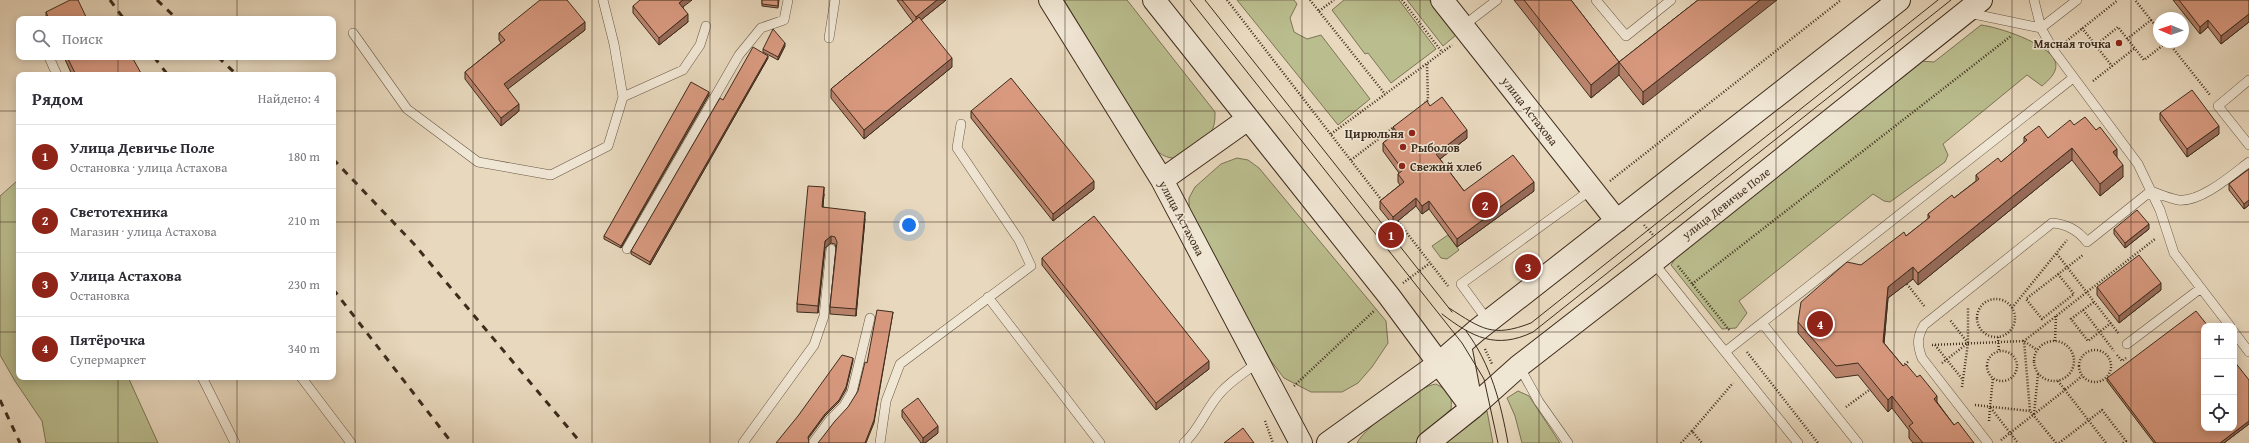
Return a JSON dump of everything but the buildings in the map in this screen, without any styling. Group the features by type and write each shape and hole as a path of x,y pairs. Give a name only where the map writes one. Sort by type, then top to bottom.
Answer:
{"main road":[{"name":"улица Астахова","path":"1050,0 1162,180 1301,443"},
{"path":"1154,0 1389,296 1472,408"},
{"name":"улица Астахова","path":"1442,0 1617,222"},
{"path":"1328,443 1438,364 1488,321 1617,222 1899,0"},
{"name":"улица Девичье Поле","path":"1428,443 1472,408 1519,366 1654,262 1973,6"},
{"path":"1162,180 1248,119"},
{"path":"1460,345 1472,408"}],"lane":[{"path":"353,32 408,109 478,162 551,176 608,146 623,97 614,44 603,0"},
{"path":"627,249 739,55 761,28 784,20 788,0"},
{"path":"829,38 835,0"},
{"path":"1466,30 1497,0"},
{"path":"1596,0 1626,36 1671,0"},
{"path":"2034,0 2041,28 2054,51 2138,164 2160,210 2174,253 2228,323"},
{"path":"1973,6 2023,26 2041,28 2077,0"},
{"path":"623,97 683,70 700,45 706,26"},
{"path":"50,60 56,72"},
{"path":"1725,352 2073,78"},
{"path":"2249,80 2218,106 2249,145"},
{"path":"880,443 886,400 900,364 1031,266 1019,240 957,148 961,124"},
{"path":"2151,191 2179,200 2198,196 2220,183 2249,162"},
{"path":"1988,442 1959,403 1922,358 1918,345 1918,335 1924,325 2052,223 2063,224 2075,230 2080,233 2086,242 2151,191"},
{"path":"1488,321 1461,284 1593,192"},
{"path":"743,443 814,344 824,316 831,249"},
{"path":"1654,262 1798,443"},
{"path":"2127,344 2201,288"},
{"path":"988,297 1100,443"},
{"path":"813,443 830,420 844,406 852,392 870,318"},
{"path":"1762,322 1858,443"},
{"path":"2237,336 2249,352"},
{"path":"1184,443 1191,437 1222,391 1258,362"},
{"path":"1519,366 1540,402 1568,443"},
{"path":"204,380 235,443"},
{"path":"303,380 351,443"}],"path":[{"path":"1227,0 1388,208"},
{"path":"1310,0 1385,94"},
{"path":"1319,11 1334,0"},
{"path":"1402,0 1442,52"},
{"path":"1593,192 1841,0"},
{"path":"2054,51 2118,0"},
{"path":"2135,0 2153,22"},
{"path":"2127,38 2151,20"},
{"path":"1692,284 2023,26"},
{"path":"2096,45 2118,27 2144,60 2159,48"},
{"path":"2082,28 2112,66"},
{"path":"1331,134 1442,52 1466,30"},
{"path":"2082,90 2135,48"},
{"path":"2172,48 2218,106"},
{"path":"1422,105 1428,100 1427,63"},
{"path":"1351,160 1399,124"},
{"path":"1392,214 1450,290"},
{"path":"2012,308 2075,230"},
{"path":"1918,345 2024,341 2166,230"},
{"path":"2058,274 2074,294 2042,319 2026,299 2058,274 2085,253 2086,242"},
{"path":"2057,254 2134,352 2122,361 2083,310"},
{"path":"1273,443 1263,416 1278,400 1389,296 1430,263"},
{"path":"1907,284 1933,318"},
{"path":"1968,290 1968,343 1959,403 2030,411 2056,443"},
{"path":"1993,299 2007,302 2012,308 2014,315 2011,329 1998,337 1984,333 1976,320 1977,313 1984,303 1993,299"},
{"path":"2094,302 2071,319 2088,341 2111,323"},
{"path":"1942,310 1968,343"},
{"path":"2055,341 2056,316"},
{"path":"1998,337 1999,351"},
{"path":"2024,341 2037,350"},
{"path":"2024,341 2030,411"},
{"path":"2055,341 2069,348 2073,354 2072,370 2067,376 2057,381 2045,379 2038,374 2034,367 2033,360 2037,350 2047,342 2055,341"},
{"path":"1932,370 1968,343"},
{"path":"1935,344 1963,381"},
{"path":"2097,350 2103,352 2111,362 2109,374 2100,382 2087,381 2082,376 2079,364 2085,354 2097,350"},
{"path":"1999,351 2008,352 2013,355 2016,360 2016,372 2008,380 2002,381 1992,377 1988,372 1988,360 1999,351"},
{"path":"2073,364 2079,364"},
{"path":"1682,443 1742,373"},
{"path":"2034,415 2038,374"},
{"path":"1998,443 2082,376"},
{"path":"1988,442 1992,377"},
{"path":"2057,381 2106,443"},
{"path":"1836,415 1872,388"},
{"path":"1990,407 2018,443"},
{"path":"2059,443 2102,410 2126,440 2123,443"},
{"path":"1692,431 1702,443"}],"green space":[{"path":"1064,0 1127,0 1215,112 1214,126 1207,137 1189,151 1177,157 1167,157 1156,150"},
{"path":"1237,0 1294,0 1297,4 1290,18 1294,32 1307,39 1321,35 1370,99 1338,125"},
{"path":"1344,0 1399,0 1436,49 1391,83 1368,53 1365,54 1332,10"},
{"path":"1407,0 1429,0 1456,35 1443,46"},
{"path":"1981,25 1989,26 2022,37 2043,48 2051,54 2055,61 2056,68 2053,75 2042,86 2027,75 1943,144 1948,155 1945,162 1890,202 1884,201 1873,194 1739,301 1747,313 1736,328 1722,329 1671,265 1682,248 1919,61 1934,62"},
{"path":"1237,158 1248,160 1259,168 1386,321 1388,343 1372,367 1358,383 1342,392 1311,392 1284,378 1271,361 1216,264 1189,212 1189,198 1195,187 1221,164"},
{"path":"16,182 16,380 129,380 158,443 46,443 42,421 15,381 0,355 0,196"},
{"path":"1448,235 1459,250 1447,259 1441,258 1432,246"},
{"path":"1436,384 1449,394 1451,409 1415,443 1357,443 1370,428 1393,408 1428,386"},
{"path":"1518,391 1529,396 1560,443 1522,443 1515,416 1507,398"},
{"path":"1487,411 1493,443 1446,443"}],"tram line":[{"path":"1190,0 1462,343 1484,379 1498,443"},
{"path":"1205,0 1452,312"},
{"path":"1449,308 1479,326 1488,329 1506,330 1518,328 1531,323 1938,0"},
{"path":"1442,314 1474,335 1485,338 1507,340 1533,332 1951,0"},
{"path":"1466,331 1482,357 1494,385 1508,443"}],"railway":[{"path":"110,0 122,16"},
{"path":"157,0 174,16"},
{"path":"156,60 166,72"},
{"path":"221,60 234,72"},
{"path":"336,162 414,244 581,443"},
{"path":"336,293 452,443"},
{"path":"0,400 20,443"}],"place":[{"name":"Мясная точка","path":"2119,43"},
{"name":"Цирюльня","path":"1412,133"},
{"name":"Рыболов","path":"1403,147"},
{"name":"Свежий хлеб","path":"1402,166"},
{"name":"Светотехника","path":"1485,205"},
{"name":"Улица Девичье Поле","path":"1391,235"},
{"name":"Улица Астахова","path":"1528,267"},
{"name":"Пятёрочка","path":"1820,324"}]}
